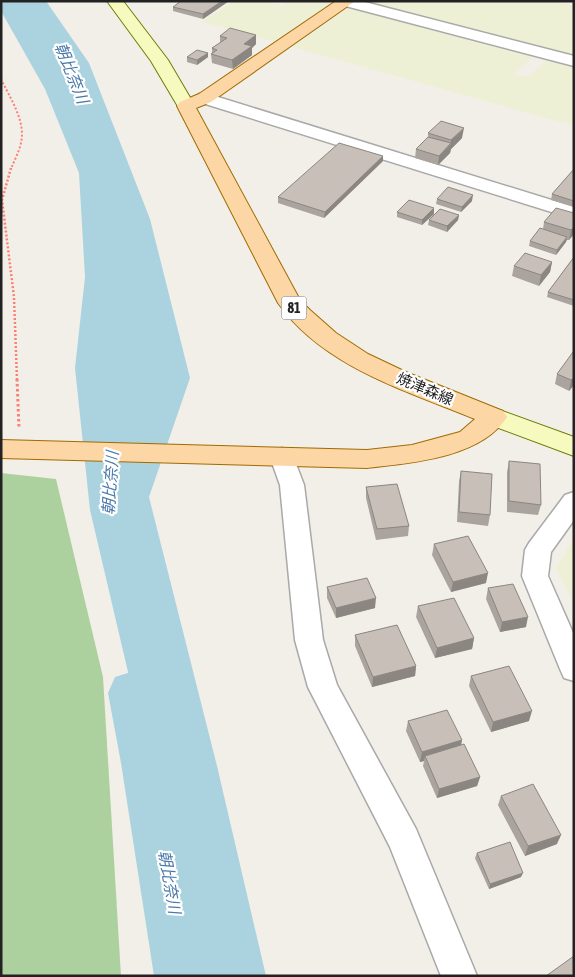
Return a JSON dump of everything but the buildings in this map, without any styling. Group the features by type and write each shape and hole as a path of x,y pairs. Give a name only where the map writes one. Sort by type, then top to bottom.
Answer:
{"main road":[{"path":"116,1 159,60 195,102 346,2"},
{"name":"焼津森線","path":"195,102 290,303 312,326 341,349 372,366 494,417"},
{"path":"15,444 268,457 368,458 412,454 469,439 494,417 574,447"}],"street":[{"path":"346,2 574,61"},
{"path":"195,102 574,213"},
{"path":"268,457 292,485 309,640 323,687 404,840 459,976"},
{"path":"574,501 538,550 535,576 574,669"}],"path":[{"path":"1,79 17,112 22,135 21,144 5,184 2,200 14,296 15,444"}],"green space":[{"path":"235,1 265,1 281,6 287,1 334,2 277,42 201,22"},
{"path":"359,1 555,1 574,6 574,58"},
{"path":"348,8 530,54 532,58 514,74 527,77 547,60 574,67 574,126 292,47"},
{"path":"1,473 56,479 103,677 121,976 1,976"},
{"path":"574,538 574,605 556,568"}],"water":[{"path":"1,1 46,1 89,63 150,219 190,378 149,497 217,766 266,976 191,976 147,753 90,510 75,368 85,277 79,173 45,89 1,11"}],"waterway":[{"name":"朝比奈川","path":"134,693 149,763 186,976"}]}
